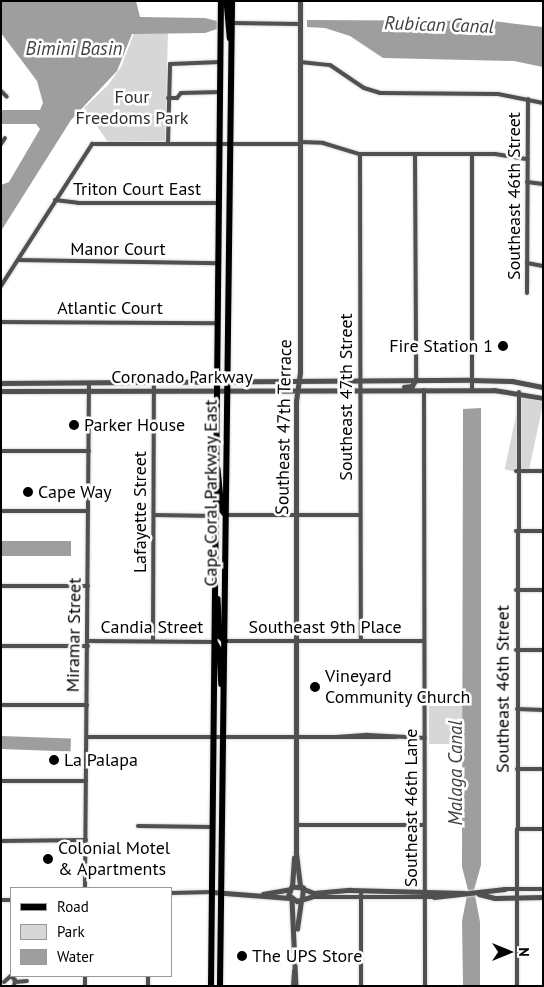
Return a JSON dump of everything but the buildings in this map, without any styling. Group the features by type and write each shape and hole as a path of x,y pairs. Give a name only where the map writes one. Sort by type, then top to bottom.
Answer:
{"main road":[{"name":"Cape Coral Parkway East","path":"211,986 222,1"},
{"path":"228,1 228,30 232,42"},
{"name":"Cape Coral Parkway East","path":"220,986 232,1"},
{"path":"217,467 221,475 222,510 226,515"},
{"path":"216,516 221,522 225,563"},
{"path":"216,595 219,601 220,636 225,641"},
{"path":"215,642 220,651 221,678 224,688"}],"street":[{"name":"Southeast 47th Terrace","path":"291,899 296,852 296,515 299,381 300,1"},
{"path":"232,24 300,24"},
{"path":"168,143 170,64 221,62"},
{"path":"300,62 330,65 364,88 380,93 496,94 543,103"},
{"path":"1,91 6,97"},
{"path":"168,98 177,98 181,93 220,92"},
{"name":"Southeast 46th Street","path":"527,293 528,99"},
{"path":"1,144 5,138"},
{"path":"1,286 92,144 323,143 360,154 472,154 528,159"},
{"name":"Southeast 47th Street","path":"360,154 361,641"},
{"path":"394,390 412,386 416,379 415,154"},
{"path":"472,154 472,390"},
{"path":"528,182 543,184"},
{"name":"Triton Court East","path":"55,200 78,203 220,203"},
{"name":"Manor Court","path":"18,260 219,263"},
{"path":"527,263 543,266"},
{"name":"Atlantic Court","path":"1,322 218,322"},
{"name":"Coronado Parkway","path":"1,383 416,379 512,381 543,387"},
{"name":"Lafayette Street","path":"153,641 154,382"},
{"name":"Miramar Street","path":"86,887 89,383"},
{"name":"Southeast 46th Lane","path":"424,390 425,986"},
{"name":"Coronado Parkway","path":"1,391 472,390 519,392 543,398"},
{"name":"Southeast 46th Street","path":"517,986 516,471 519,392"},
{"path":"1,451 89,451"},
{"path":"516,471 543,471"},
{"path":"1,511 88,511"},
{"path":"154,515 216,516"},
{"path":"226,515 360,515"},
{"path":"516,531 543,531"},
{"path":"1,586 88,586"},
{"path":"516,590 543,590"},
{"name":"Candia Street","path":"1,646 153,641 215,642"},
{"name":"Southeast 9th Place","path":"225,641 424,641"},
{"path":"516,650 543,650"},
{"path":"1,705 87,705"},
{"path":"517,710 543,710"},
{"path":"86,737 336,737 363,735 424,738"},
{"path":"517,769 543,769"},
{"path":"1,781 86,781"},
{"path":"296,825 424,825"},
{"path":"138,826 212,828"},
{"path":"517,829 543,829"},
{"path":"1,841 86,840"},
{"name":"Southeast 47th Terrace","path":"296,852 301,899"},
{"path":"261,894 301,887 314,893 424,890 476,893 543,889"},
{"path":"360,986 361,891"},
{"path":"172,893 261,894 291,899 424,897 466,893"},
{"path":"476,893 517,898 543,897"},
{"path":"291,899 296,933"},
{"path":"294,986 296,933 301,899"},
{"path":"3,983 9,976 14,984 28,981"}],"green space":[{"name":"Four Freedoms Park","path":"134,33 168,33 165,141 108,142 84,108 108,85 121,67"},
{"path":"520,397 543,402 528,474 505,469"},
{"path":"429,706 463,706 463,744 429,744"}],"water":[{"name":"Bimini Basin","path":"1,1 136,1 140,17 205,18 217,21 217,29 205,33 132,34 117,71 71,120 1,231 1,185 9,182 40,129 36,124 1,124 1,110 40,110 43,103 37,81 1,33"},
{"name":"Rubican Canal","path":"307,20 492,21 543,27 543,67 514,61 383,58 350,36 325,28 307,27"},
{"path":"481,408 481,865 474,890 480,922 480,986 463,986 462,921 468,890 462,867 463,409"},
{"path":"1,541 71,541 71,556 1,556"},
{"path":"1,736 71,738 71,751 1,749"}],"place":[{"name":"Fire Station 1","path":"503,346"},
{"name":"Parker House","path":"74,425"},
{"name":"Cape Way","path":"28,492"},
{"name":"Vineyard Community Church","path":"315,687"},
{"name":"La Palapa","path":"54,760"},
{"name":"Colonial Motel & Apartments","path":"48,859"},
{"name":"The UPS Store","path":"242,956"}],"water label":[{"name":"Malaga Canal","path":"456,773"}]}
